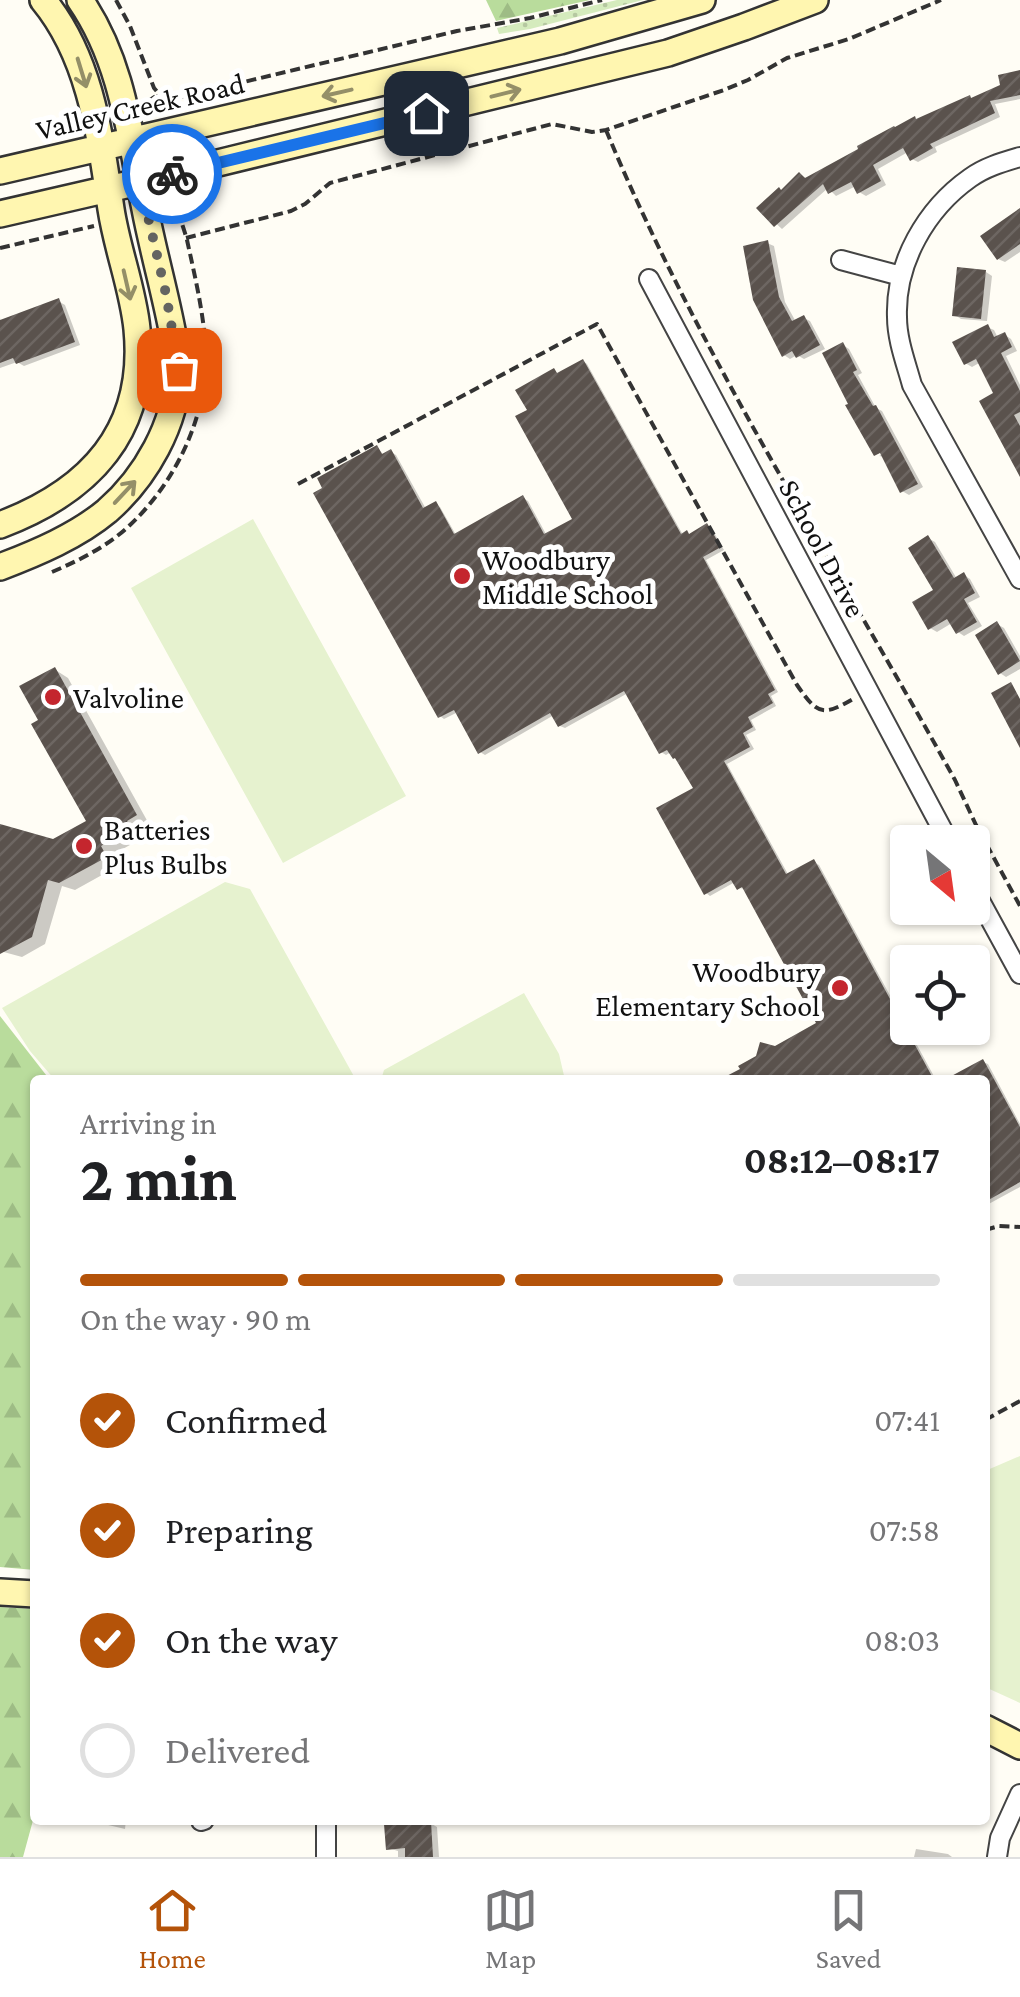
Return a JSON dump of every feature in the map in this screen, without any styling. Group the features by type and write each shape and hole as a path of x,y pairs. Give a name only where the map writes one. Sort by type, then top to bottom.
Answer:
{"main road":[{"path":"0,525 51,502 84,478 106,455 133,400 139,362 137,326 101,149 76,54 43,0"},
{"path":"0,566 81,529 108,511 135,483 159,445 173,410 179,370 166,294 111,58 80,0"},
{"name":"Valley Creek Road","path":"0,171 602,30 702,0"},
{"path":"0,214 668,53 815,0"},
{"path":"0,1592 30,1594"},
{"path":"990,1731 1020,1746"}],"street":[{"path":"1020,157 971,177 932,214 916,239 901,276 897,317 912,385 1020,579"},
{"path":"841,260 901,276"},
{"name":"School Drive","path":"649,278 940,825"},
{"path":"990,919 1020,974"},
{"path":"997,1857 1000,1838 1020,1794"},
{"path":"326,1825 326,1857"}],"path":[{"path":"116,0 155,90 168,98 602,0"},
{"path":"176,206 186,238 291,211 330,182 552,124 592,132 606,130 724,90 787,58 849,39 941,0"},
{"path":"606,130 632,192 737,399 897,676 1020,906"},
{"path":"0,248 84,229"},
{"path":"298,484 597,324 810,703 818,710 833,711 897,676"},
{"path":"990,1229 1020,1226"},
{"path":"990,1417 1020,1401"}],"green space":[{"path":"486,0 590,0 496,21"},
{"path":"617,0 643,0 530,29 499,34 497,28"},
{"path":"253,519 406,796 283,863 131,588"},
{"path":"225,882 250,889 353,1075 51,1075 2,1008"},
{"path":"524,993 559,1054 564,1075 382,1075 384,1070"},
{"path":"0,1016 46,1075 30,1075 30,1570 0,1567"},
{"path":"1020,1456 1020,1703 990,1689 990,1469"},
{"path":"0,1607 30,1609 32,1825 23,1857 0,1857"}],"building":[{"path":"1020,70 1020,95 990,101 995,113 930,144 933,148 910,161 903,148 873,165 881,181 857,194 851,182 828,194 823,184 774,227 756,208 799,172 805,178 894,126 970,95 971,98 1000,85 998,75"},
{"path":"1020,208 1020,244 997,260 980,236"},
{"path":"768,240 779,297 792,321 804,315 820,345 796,358 792,351 782,357 753,300 743,246"},
{"path":"957,267 986,270 981,319 952,316"},
{"path":"59,298 75,342 16,364 13,358 0,363 0,320"},
{"path":"988,324 994,337 1005,332 1012,347 1001,353 1020,391 1020,412 1014,415 1020,426 1020,477 979,401 993,393 976,359 964,365 952,342"},
{"path":"843,342 857,370 853,372 873,406 876,405 918,484 900,493 880,453 874,456 845,405 848,404 822,353"},
{"name":"Woodbury Middle School","path":"583,359 681,534 687,530 689,534 707,523 721,547 703,557 775,690 768,694 773,703 748,717 753,727 743,733 750,747 724,761 786,874 814,859 890,999 890,1045 915,1045 931,1075 729,1075 756,1056 760,1042 775,1046 816,1023 742,887 737,890 731,880 704,895 656,808 693,788 675,758 667,750 659,754 624,691 558,727 550,713 478,754 454,710 438,718 313,493 322,488 317,478 377,445 382,454 391,449 423,508 436,501 454,534 523,495 544,534 572,519 515,416 527,410 515,390 554,368 557,373"},
{"path":"928,535 954,578 964,572 975,593 964,599 977,622 956,634 947,619 928,630 912,602 933,590 908,548"},
{"path":"997,621 1020,661 998,675 975,635"},
{"path":"55,667 137,815 127,821 131,828 101,846 107,857 59,883 48,880 32,937 0,954 0,824 53,839 86,821 31,724 38,720 19,686"},
{"path":"1011,682 1020,699 1020,748 991,693"},
{"path":"983,1059 1020,1127 1020,1182 990,1199 990,1075 953,1075"},
{"path":"384,1825 431,1825 433,1857 405,1857 405,1848 386,1850"}],"way so far":[{"path":"172,174 140,182 179,370"}],"place":[{"name":"Woodbury Middle School","path":"462,576"},
{"name":"Valvoline","path":"53,697"},
{"name":"Batteries Plus Bulbs","path":"84,846"},
{"name":"Woodbury Elementary School","path":"840,988"}],"route":[{"path":"172,174 426,113"}]}
